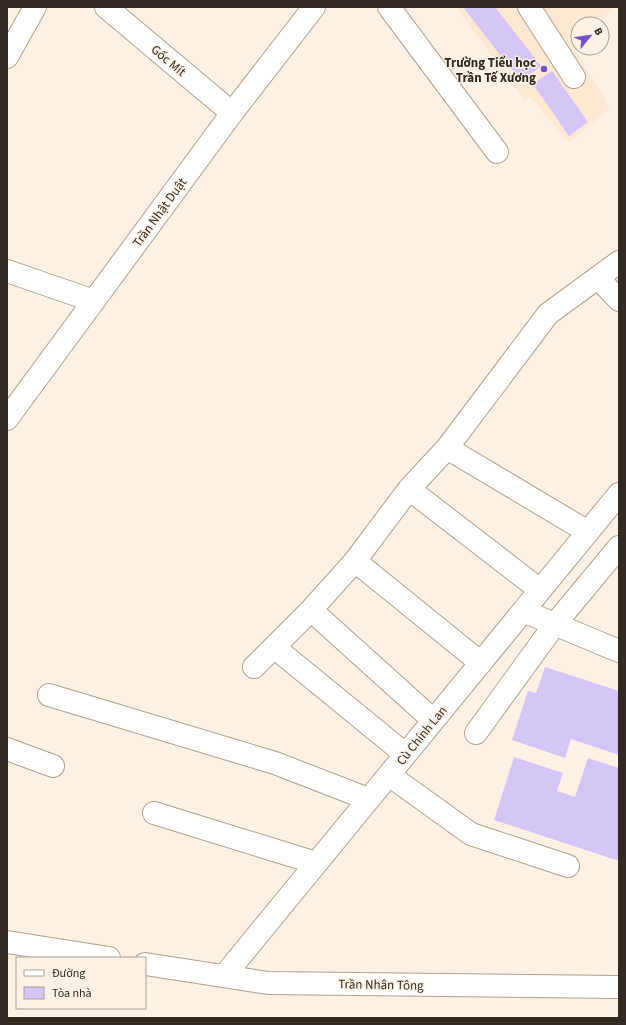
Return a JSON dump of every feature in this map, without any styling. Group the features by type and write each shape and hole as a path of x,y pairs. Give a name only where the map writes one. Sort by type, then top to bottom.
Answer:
{"street":[{"path":"7,57 34,7"},
{"name":"Gốc Mít","path":"106,7 232,113"},
{"name":"Trần Nhật Duật","path":"7,419 232,113 314,7"},
{"path":"389,7 496,152"},
{"path":"529,7 574,77"},
{"path":"254,666 311,610 355,561 409,489 448,448 548,314 619,262"},
{"path":"7,271 94,301"},
{"path":"598,278 619,300"},
{"path":"448,448 588,532"},
{"path":"409,489 540,590"},
{"name":"Cù Chính Lan","path":"224,976 619,494"},
{"path":"476,733 555,624 619,547"},
{"path":"355,561 480,663"},
{"path":"311,610 433,720"},
{"path":"523,611 619,651"},
{"path":"274,647 406,754"},
{"path":"49,695 275,763 368,799"},
{"path":"7,749 53,766"},
{"path":"389,775 471,834 568,866"},
{"path":"154,813 316,864"},
{"path":"7,942 104,957"},
{"name":"Trần Nhân Tông","path":"146,964 268,983 619,986"}],"shaded area":[{"name":"Trường Tiểu học Trần Tế Xương","path":"456,7 617,7 605,16 570,16 570,56 579,56 610,108 569,143 530,96 525,101"}],"building":[{"path":"463,7 495,7 541,66 521,82"},
{"path":"552,71 588,122 569,136 533,84"},
{"path":"545,667 619,691 619,755 571,739 565,758 512,740 528,691 536,693"},
{"path":"514,757 563,773 557,791 575,797 588,758 619,768 619,861 494,820"}],"place":[{"name":"Trường Tiểu học Trần Tế Xương","path":"544,69"}]}
